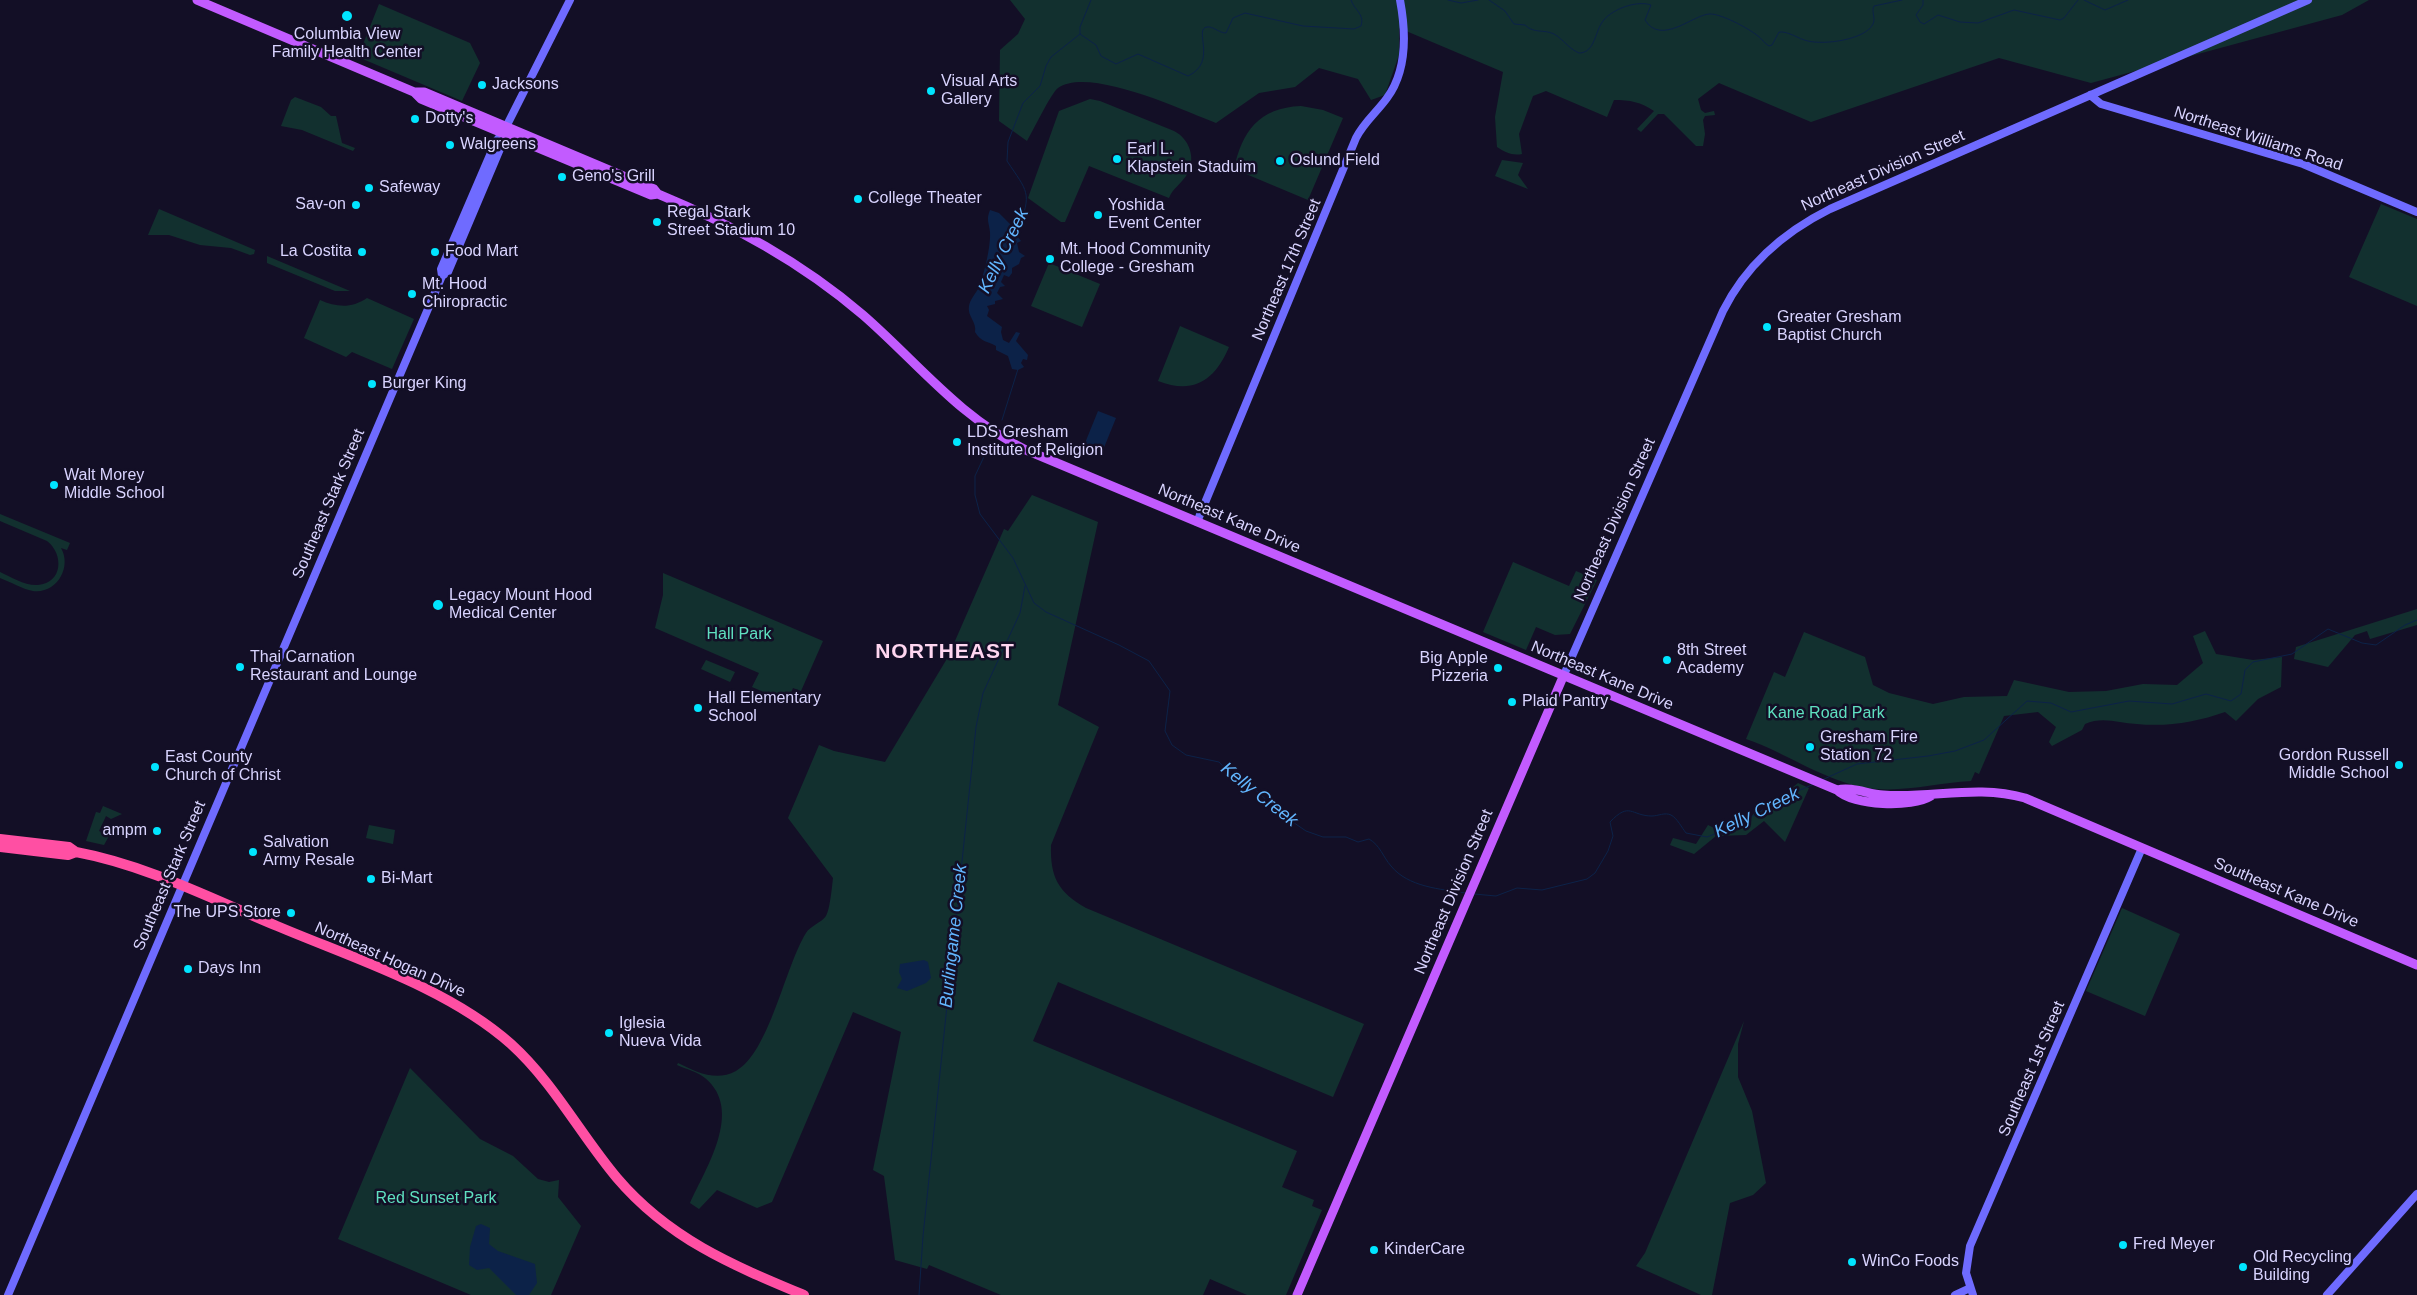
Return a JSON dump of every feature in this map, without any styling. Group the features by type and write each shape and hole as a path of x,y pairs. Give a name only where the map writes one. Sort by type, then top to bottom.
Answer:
{"highway":[{"name":"Northeast Hogan Drive","path":"0,839 69,848 76,852 125,864 428,990 474,1016 509,1043 536,1069 610,1168 656,1216 682,1237 717,1258 804,1295"},
{"name":"Northeast Hogan Drive","path":"0,847 68,855 76,852"}],"main road":[{"path":"197,0 414,92 424,92 504,131"},
{"name":"Northeast Kane Drive","path":"504,131 639,182 654,189 658,194 736,229 810,274 871,322 955,404 1001,436 1040,456 1563,677 1837,790 1842,796 1882,803 1922,802 1931,796 1976,791 2015,795 2142,848"},
{"name":"Northeast Kane Drive","path":"504,131 626,186 651,195 658,194"},
{"path":"626,186 629,183 636,185 639,182"},
{"name":"Northeast Division Street","path":"1297,1295 1563,677"},
{"name":"Southeast Kane Drive","path":"2142,848 2417,965"}],"street":[{"name":"Southeast Stark Street","path":"8,1295 442,276 448,272 500,150 504,131 570,0"},
{"name":"Northeast 17th Street","path":"1197,522 1356,138 1366,121 1388,97 1394,86 1401,64 1403,34 1400,0"},
{"name":"Northeast Division Street","path":"1563,677 1723,311 1737,287 1762,256 1790,232 1822,213 2308,0"},
{"name":"Northeast Williams Road","path":"2090,95 2101,104 2303,164 2417,212"},
{"name":"Southeast 1st Street","path":"1955,1295 1972,1292 1966,1273 1970,1246 2142,848"},
{"path":"2327,1295 2417,1194"}],"green space":[{"path":"1010,0 2369,0 2342,15 2091,83 1999,58 1811,122 1719,83 1698,99 1701,110 1705,113 1714,111 1715,115 1705,116 1703,120 1705,134 1703,146 1696,146 1664,114 1658,114 1641,132 1637,129 1654,111 1640,104 1614,100 1607,117 1546,91 1533,96 1519,134 1522,154 1515,154 1497,147 1495,117 1503,72 1399,28 1399,55 1385,95 1371,100 1358,79 1319,68 1295,87 1259,93 1216,123 1136,92 1091,82 1072,83 1055,91 1027,141 999,121 1000,50 1018,34 1025,19"},
{"path":"379,4 470,43 480,63 462,101 358,57"},
{"path":"295,97 321,107 331,116 336,116 342,143 355,148 353,151 302,130 281,126 291,100"},
{"name":"Earl L. Klapstein Staduim","path":"1090,99 1100,101 1174,131 1184,139 1190,150 1191,163 1186,176 1169,198 1089,166 1065,222 1061,222 1028,198 1059,111"},
{"name":"Oslund Field","path":"1301,106 1323,110 1343,118 1308,200 1234,169 1242,143 1255,124 1274,111"},
{"path":"1502,160 1523,163 1518,175 1528,189 1495,176"},
{"path":"2381,204 2417,219 2417,306 2349,277"},
{"path":"159,209 255,250 254,254 250,255 231,248 200,245 169,235 148,235"},
{"path":"267,256 350,291 335,291 267,263"},
{"path":"1049,263 1100,284 1082,327 1031,306"},
{"path":"367,298 414,319 392,369 352,352 346,357 304,338 320,300 344,306 361,302"},
{"path":"1180,326 1229,347 1223,359 1210,376 1202,382 1193,385 1171,385 1158,381"},
{"path":"1032,495 1098,522 1058,705 1099,727 1051,845 1054,875 1062,889 1076,902 1086,908 1364,1024 1333,1097 1058,982 1033,1041 1297,1151 1282,1187 1314,1200 1312,1206 1322,1210 1286,1295 1247,1295 1210,1279 1203,1295 1001,1295 929,1265 927,1269 895,1260 884,1176 873,1170 901,1032 853,1012 772,1202 757,1208 717,1190 699,1209 690,1203 712,1157 718,1139 722,1122 721,1106 716,1091 705,1078 677,1065 678,1063 692,1070 721,1076 736,1071 748,1061 758,1047 776,1008 798,948 806,933 826,916 829,908 833,878 788,818 819,745 834,751 885,762 948,657 1004,529 1008,531"},
{"path":"0,514 70,543 67,550 61,548 65,563 60,578 55,584 42,591 33,591 0,578 0,572 23,583 38,585 46,583 56,574 58,560 53,547 47,541 0,521"},
{"path":"1513,562 1569,586 1576,571 1597,580 1570,634 1555,635 1536,627 1526,650 1483,632"},
{"name":"Hall Park","path":"663,573 823,641 801,691 793,688 787,702 752,687 759,673 655,628 663,595"},
{"path":"2417,609 2417,625 2370,639 2367,631 2355,635 2328,667 2294,659 2296,647"},
{"name":"Kane Road Park","path":"2205,631 2216,654 2253,660 2282,657 2281,687 2258,699 2236,721 2225,712 2204,719 2171,724 2148,725 2098,720 2085,724 2082,730 2052,746 2049,742 2056,727 2038,712 2004,716 1979,774 1975,772 1971,781 1906,789 1867,788 1851,784 1821,773 1746,739 1774,672 1785,677 1804,632 1865,657 1873,685 1889,693 1933,704 1964,697 2007,696 2014,680 2069,692 2106,691 2143,684 2177,685 2203,663 2193,636"},
{"path":"706,660 735,672 730,682 701,669"},
{"path":"1798,783 1809,788 1785,842 1764,821 1746,835 1716,836 1694,854 1670,845 1673,838 1696,844 1708,825 1716,829 1744,828 1754,813 1773,809 1782,796"},
{"path":"103,806 122,814 111,819 106,816 99,831 109,836 104,845 86,841 96,812 100,813"},
{"path":"369,825 395,830 393,844 366,838"},
{"path":"2122,908 2180,934 2145,1016 2086,991"},
{"path":"1744,1021 1738,1044 1738,1077 1752,1111 1766,1183 1753,1195 1730,1203 1712,1295 1701,1295 1636,1266 1645,1253"},
{"name":"Red Sunset Park","path":"410,1068 480,1139 513,1156 538,1179 549,1182 559,1180 558,1197 581,1226 551,1295 471,1295 338,1239"}],"water":[{"path":"990,210 999,213 1014,228 1020,228 1017,236 1021,241 1017,243 1019,252 1025,256 1021,258 1019,264 1012,268 1012,273 1009,277 1004,275 1001,282 1005,286 1000,287 997,293 1003,299 987,306 989,310 987,316 1002,327 1003,340 1009,343 1016,332 1020,333 1016,341 1028,355 1027,360 1023,359 1021,363 1024,367 1018,370 1012,369 1008,356 996,350 996,346 982,340 977,335 975,325 969,313 970,302 978,289 987,261 990,238 988,219"},
{"path":"1098,411 1116,418 1101,455 1083,448"},
{"path":"924,960 928,962 931,978 926,983 907,991 897,988 902,979 899,972 900,964"},
{"path":"481,1224 490,1228 489,1244 498,1251 535,1264 537,1283 529,1295 516,1295 489,1268 477,1270 469,1265 470,1247 476,1226"}],"waterway":[{"path":"1091,0 1080,27 1080,34 1096,45 1101,56 1116,64 1138,54 1188,76 1197,70 1202,63 1204,55 1202,34 1203,29 1207,27 1226,33 1233,18 1245,13 1303,26 1354,29 1361,26 1362,18 1351,0"},
{"path":"1448,0 1461,3 1478,0"},
{"path":"1489,0 1505,11 1514,24 1525,25 1532,30 1554,34 1579,53 1592,46 1600,25 1607,17 1618,9 1632,5 1651,5 1645,20 1652,27 1660,30 1668,30 1702,16 1714,14 1727,18 1748,29 1769,46 1772,45 1779,32 1815,42 1833,42 1862,34 1873,24 1874,6 1902,0"},
{"path":"1923,0 1923,5 1916,15 1920,22 1924,24 1938,15 1960,22 1978,23 2014,10 2060,20 2064,18 2078,0"},
{"path":"2084,0 2105,10 2128,0"},
{"name":"Kelly Creek","path":"1018,228 1023,216 1026,193 1007,161 1008,142 1023,103 1040,86 1051,57 1080,34"},
{"name":"Kelly Creek","path":"1002,420 1018,369"},
{"name":"Kelly Creek","path":"988,448 975,476 975,495 980,514 1013,558 1034,603 1046,612 1119,645 1149,661 1170,691 1165,731 1172,745 1186,755 1219,762 1235,779 1257,791 1281,814 1306,831 1323,837 1346,837 1358,842 1369,839 1379,848 1391,866 1406,879 1425,886 1465,893"},
{"name":"Burlingame Creek","path":"919,1295 923,1236 976,727 983,693 1020,613 1025,586"},
{"name":"Kelly Creek","path":"1822,780 1857,764 1955,751 1984,740 2027,701 2051,703 2071,712 2129,701 2172,704 2206,694 2231,701 2241,694 2245,670 2253,662 2292,654 2328,629 2362,643 2376,645 2405,625 2417,620"},
{"name":"Kelly Creek","path":"1474,894 1496,896 1517,888 1542,890 1587,879 1595,873 1608,851 1613,836 1610,822 1622,812 1631,811 1652,816 1669,814 1675,818 1686,833 1707,837 1740,824 1782,798 1814,784"}],"place":[{"name":"Columbia View Family Health Center","path":"347,16"},
{"name":"Jacksons","path":"482,85"},
{"name":"Visual Arts Gallery","path":"931,91"},
{"name":"Dotty's","path":"415,119"},
{"name":"Walgreens","path":"450,145"},
{"name":"Earl L. Klapstein Staduim","path":"1117,159"},
{"name":"Oslund Field","path":"1280,161"},
{"name":"Geno's Grill","path":"562,177"},
{"name":"Safeway","path":"369,188"},
{"name":"College Theater","path":"858,199"},
{"name":"Sav-on","path":"356,205"},
{"name":"Yoshida Event Center","path":"1098,215"},
{"name":"Regal Stark Street Stadium 10","path":"657,222"},
{"name":"La Costita","path":"362,252"},
{"name":"Food Mart","path":"435,252"},
{"name":"Mt. Hood Community College - Gresham","path":"1050,259"},
{"name":"Mt. Hood Chiropractic","path":"412,294"},
{"name":"Greater Gresham Baptist Church","path":"1767,327"},
{"name":"Burger King","path":"372,384"},
{"name":"LDS Gresham Institute of Religion","path":"957,442"},
{"name":"Walt Morey Middle School","path":"54,485"},
{"name":"Legacy Mount Hood Medical Center","path":"438,605"},
{"name":"8th Street Academy","path":"1667,660"},
{"name":"Thai Carnation Restaurant and Lounge","path":"240,667"},
{"name":"Big Apple Pizzeria","path":"1498,668"},
{"name":"Plaid Pantry","path":"1512,702"},
{"name":"Hall Elementary School","path":"698,708"},
{"name":"Gresham Fire Station 72","path":"1810,747"},
{"name":"Gordon Russell Middle School","path":"2399,765"},
{"name":"East County Church of Christ","path":"155,767"},
{"name":"ampm","path":"157,831"},
{"name":"Salvation Army Resale","path":"253,852"},
{"name":"Bi-Mart","path":"371,879"},
{"name":"The UPS Store","path":"291,913"},
{"name":"Days Inn","path":"188,969"},
{"name":"Iglesia Nueva Vida","path":"609,1033"},
{"name":"Fred Meyer","path":"2123,1245"},
{"name":"KinderCare","path":"1374,1250"},
{"name":"WinCo Foods","path":"1852,1262"},
{"name":"Old Recycling Building","path":"2243,1267"}],"district":[{"name":"NORTHEAST","path":"945,652"}]}
